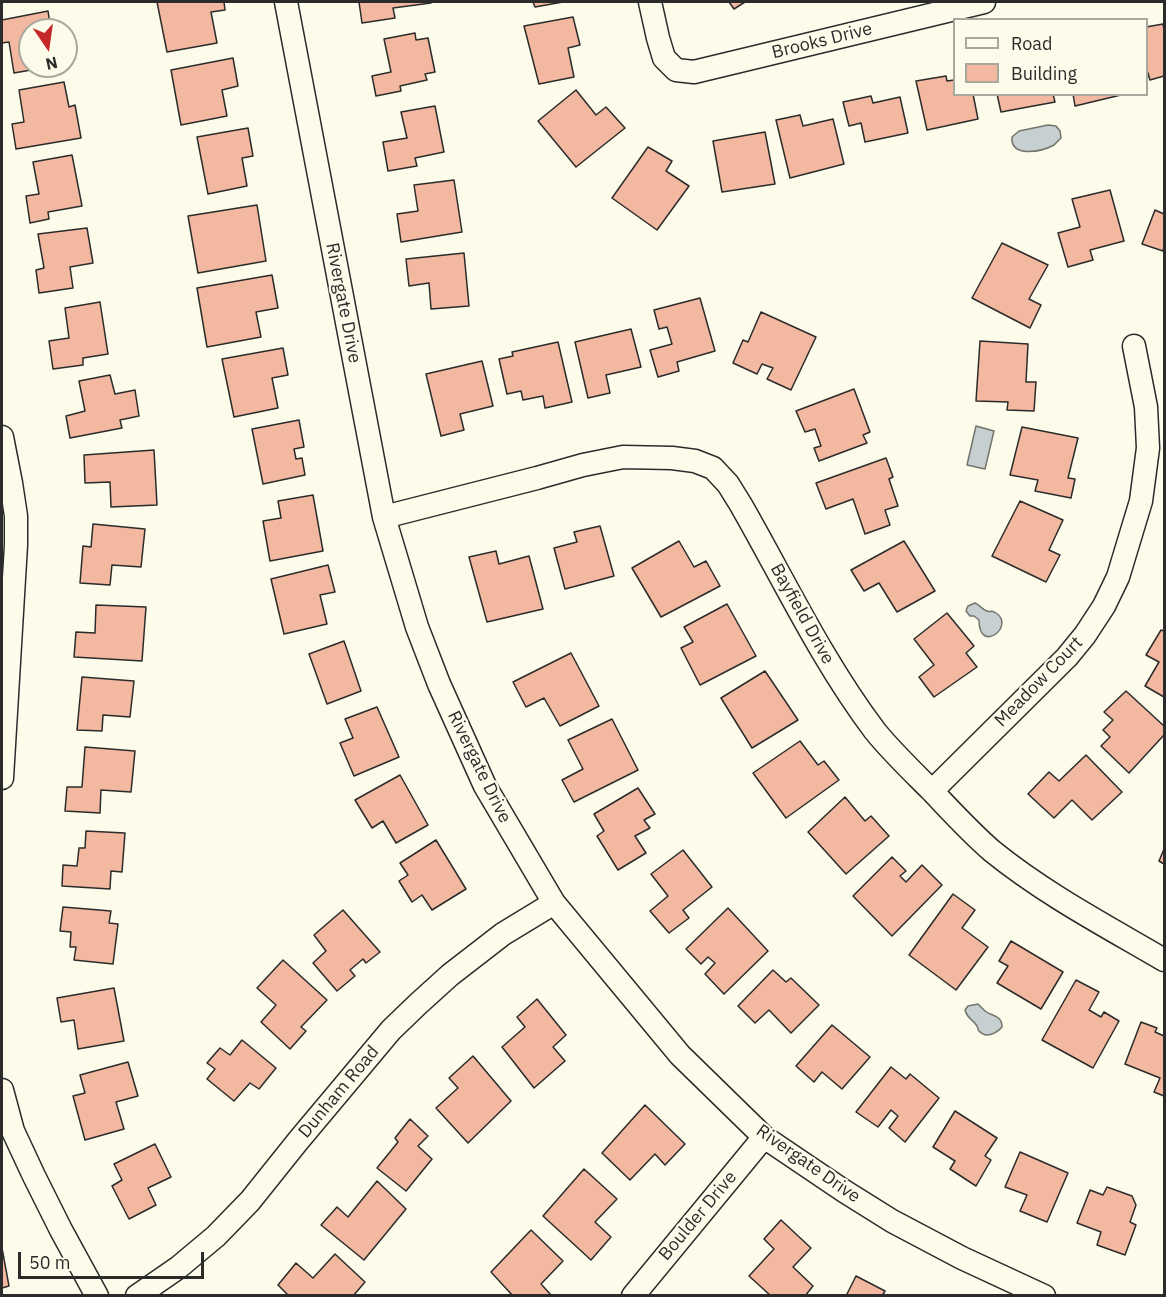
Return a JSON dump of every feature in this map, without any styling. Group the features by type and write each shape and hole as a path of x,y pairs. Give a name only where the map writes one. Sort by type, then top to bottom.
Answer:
{"street":[{"name":"Rivergate Drive","path":"286,2 384,516 417,627 439,684 485,786 554,903 680,1055 764,1137 892,1221 1044,1296"},
{"name":"Brooks Drive","path":"650,2 664,58 676,70 694,72 984,2"},
{"name":"Meadow Court","path":"932,791 1068,657 1104,606 1118,577 1141,501 1148,448 1146,407 1134,346"},
{"path":"2,437 11,483 16,545 2,778"},
{"name":"Bayfield Drive","path":"384,516 583,465 623,457 695,461 713,468 728,484 741,505 846,689 876,732 902,762 968,830 993,852 1078,910 1164,960"},
{"name":"Dunham Road","path":"137,1296 179,1267 216,1236 250,1201 391,1030 418,1004 450,975 503,934 554,903"},
{"path":"2,1090 14,1131 34,1176 97,1296"},
{"name":"Boulder Drive","path":"633,1296 764,1137"}],"shaded area":[{"path":"1048,125 1056,126 1060,131 1061,138 1054,145 1042,150 1027,152 1021,151 1013,144 1012,137 1019,131"},
{"path":"976,426 994,431 985,469 967,465"},
{"path":"975,603 985,610 996,613 1001,618 1002,624 995,635 984,636 979,620 970,616 966,611 968,606"},
{"path":"978,1004 1000,1020 1002,1027 988,1035 979,1031 965,1010 968,1006"}],"building":[{"path":"157,2 224,2 225,10 211,12 217,43 167,52"},
{"path":"359,2 431,3 393,8 395,18 362,23"},
{"path":"533,2 563,2 535,7"},
{"path":"729,2 745,2 734,9"},
{"path":"48,11 49,18 18,18 18,72 14,73 9,42 2,43 2,20"},
{"path":"573,17 580,45 568,48 574,77 539,84 524,26"},
{"path":"1163,24 1164,30 1164,76 1150,80 1148,74 1148,27"},
{"path":"415,33 416,40 428,38 435,72 425,74 427,80 400,86 401,91 376,96 372,76 391,72 384,39"},
{"path":"233,58 238,86 222,90 227,116 181,125 171,70"},
{"path":"946,76 947,81 953,80 953,96 973,96 978,119 927,130 916,81"},
{"path":"64,82 69,107 75,105 81,138 16,149 12,124 24,122 19,90"},
{"path":"576,90 596,115 606,107 625,128 576,167 538,121"},
{"path":"871,96 873,103 900,97 908,133 865,142 861,123 849,126 843,102"},
{"path":"997,96 1054,96 1055,102 1001,112"},
{"path":"1073,96 1117,96 1075,106"},
{"path":"435,106 444,152 415,158 417,166 388,171 383,142 407,138 401,112"},
{"path":"800,115 803,126 833,119 844,164 790,178 776,120"},
{"path":"248,128 253,156 242,158 247,186 208,194 197,137"},
{"path":"765,132 775,184 722,192 713,141"},
{"path":"648,147 672,161 666,171 689,186 657,230 612,198"},
{"path":"72,155 82,206 48,212 49,219 30,223 26,196 39,194 33,162"},
{"path":"454,180 462,232 401,242 397,214 418,211 414,185"},
{"path":"1110,190 1124,241 1090,250 1093,260 1068,267 1058,233 1080,227 1072,199"},
{"path":"257,205 266,261 198,273 188,216"},
{"path":"1155,210 1164,214 1163,251 1142,244"},
{"path":"87,228 93,263 70,267 73,288 39,293 36,270 44,268 38,234"},
{"path":"1002,243 1048,265 1029,299 1041,305 1030,328 972,298"},
{"path":"464,253 469,306 431,309 429,283 409,286 406,259"},
{"path":"272,275 278,308 256,312 261,337 207,347 197,288"},
{"path":"700,298 715,351 677,362 679,371 658,377 650,350 672,344 667,327 659,329 654,310"},
{"path":"100,302 108,354 83,358 83,365 53,369 49,341 69,338 65,308"},
{"path":"761,312 816,337 791,390 767,379 773,368 762,364 757,374 733,363 743,340 748,342"},
{"path":"631,329 641,367 606,375 610,393 588,398 575,342"},
{"path":"980,341 1028,344 1026,382 1036,382 1034,411 1007,410 1008,402 976,401"},
{"path":"558,342 572,402 545,408 543,396 523,400 521,391 507,394 499,359 513,356 512,352"},
{"path":"283,348 288,375 272,378 278,408 234,417 222,359"},
{"path":"482,361 493,406 460,414 464,430 441,436 426,374"},
{"path":"110,375 115,394 135,390 139,416 120,420 122,428 70,438 66,416 85,411 79,381"},
{"path":"854,389 870,432 863,435 867,443 819,461 814,448 821,446 815,429 805,432 796,411"},
{"path":"299,420 304,447 294,449 296,459 302,458 305,475 263,484 252,429"},
{"path":"1022,427 1078,438 1068,478 1075,479 1071,498 1035,491 1038,480 1010,475"},
{"path":"154,450 157,505 111,507 110,482 85,483 84,455"},
{"path":"886,458 893,477 889,479 898,506 885,510 890,525 865,534 853,499 826,509 816,483"},
{"path":"313,495 323,551 270,561 263,521 281,518 278,501"},
{"path":"1020,501 1063,520 1049,550 1060,555 1046,582 992,556"},
{"path":"93,524 145,529 141,567 112,565 110,585 80,583 83,546 91,547"},
{"path":"600,526 614,576 565,589 554,548 577,542 574,532"},
{"path":"679,541 694,567 706,561 720,586 661,617 632,568"},
{"path":"904,541 935,591 897,612 879,583 864,591 851,570"},
{"path":"496,551 499,564 529,556 543,609 487,622 469,557"},
{"path":"328,565 335,592 320,595 327,624 284,634 271,579"},
{"path":"727,604 756,656 700,685 681,648 693,642 684,627"},
{"path":"96,605 146,607 142,661 74,657 76,632 95,633"},
{"path":"947,613 974,646 966,653 977,667 934,697 919,677 934,665 914,639"},
{"path":"1161,630 1164,631 1164,697 1145,686 1159,662 1146,655"},
{"path":"344,641 361,691 327,704 309,654"},
{"path":"571,653 599,706 560,726 544,698 526,707 513,682"},
{"path":"765,671 798,720 752,748 721,698"},
{"path":"82,677 134,681 130,717 103,715 102,731 77,730"},
{"path":"1126,691 1164,726 1164,735 1129,773 1101,746 1110,737 1103,730 1113,720 1104,712"},
{"path":"377,707 399,757 354,776 340,743 353,738 345,719"},
{"path":"612,719 638,770 574,802 562,780 583,769 568,740"},
{"path":"800,741 818,765 824,761 839,780 786,818 753,773"},
{"path":"85,747 135,751 131,792 101,790 100,813 65,811 67,787 82,787"},
{"path":"1086,755 1122,792 1092,820 1072,800 1054,818 1028,794 1049,772 1059,781"},
{"path":"400,775 428,825 396,843 383,821 372,828 355,800"},
{"path":"638,788 655,814 644,820 650,828 635,836 646,853 618,870 597,836 604,831 594,814"},
{"path":"845,797 865,821 871,816 889,836 846,874 808,832"},
{"path":"86,831 125,833 122,872 111,871 110,889 62,886 63,865 77,866 79,848 85,848"},
{"path":"436,840 466,889 432,910 422,895 412,902 399,881 408,875 400,863"},
{"path":"1164,849 1164,864 1159,861"},
{"path":"683,850 712,887 683,910 689,918 669,933 650,911 668,896 651,874"},
{"path":"892,857 906,871 900,876 906,882 922,865 942,885 892,936 853,896"},
{"path":"953,894 975,910 962,928 988,947 956,990 909,955"},
{"path":"63,907 111,911 109,923 118,924 113,964 74,960 76,947 70,947 71,932 60,931"},
{"path":"728,908 768,951 724,994 705,974 715,963 708,957 701,964 686,949"},
{"path":"343,910 380,952 366,963 363,959 350,970 355,976 337,991 313,963 326,951 314,935"},
{"path":"1011,941 1063,972 1041,1009 997,983 1008,966 999,961"},
{"path":"283,960 327,1000 301,1027 306,1031 290,1049 261,1022 276,1005 257,988"},
{"path":"773,970 786,982 791,978 819,1005 791,1033 769,1010 755,1023 738,1006"},
{"path":"1076,980 1099,992 1089,1010 1101,1017 1104,1012 1119,1021 1093,1068 1042,1040"},
{"path":"114,988 124,1041 78,1049 74,1020 61,1022 57,998"},
{"path":"537,999 566,1035 553,1047 565,1061 534,1088 502,1047 525,1027 517,1017"},
{"path":"1141,1022 1157,1028 1155,1032 1164,1036 1164,1096 1154,1092 1160,1078 1125,1064"},
{"path":"832,1025 870,1057 842,1089 822,1072 814,1082 796,1066"},
{"path":"242,1040 276,1068 259,1089 250,1083 234,1101 207,1079 215,1069 207,1063 220,1048 230,1055"},
{"path":"473,1056 511,1101 468,1143 436,1108 458,1088 449,1078"},
{"path":"128,1062 138,1096 116,1102 124,1129 85,1140 73,1096 85,1093 80,1075"},
{"path":"891,1067 906,1079 910,1074 939,1098 905,1142 889,1128 898,1116 891,1110 878,1127 856,1112"},
{"path":"645,1105 685,1144 665,1165 655,1154 630,1180 602,1153"},
{"path":"955,1111 997,1138 985,1156 991,1160 976,1186 950,1169 955,1161 933,1147"},
{"path":"410,1119 428,1136 418,1146 432,1159 406,1191 377,1168 398,1142 395,1138"},
{"path":"155,1144 171,1177 148,1188 156,1205 129,1219 112,1186 122,1180 114,1164"},
{"path":"1020,1152 1068,1173 1047,1222 1020,1211 1027,1195 1005,1187"},
{"path":"584,1169 617,1199 595,1222 611,1237 591,1260 543,1216"},
{"path":"377,1181 406,1209 364,1260 321,1225 337,1207 348,1217"},
{"path":"1107,1187 1132,1196 1136,1205 1130,1222 1136,1225 1125,1255 1097,1245 1101,1232 1077,1223 1090,1190 1103,1195"},
{"path":"781,1220 811,1248 793,1267 813,1286 805,1296 771,1296 749,1276 774,1249 764,1239"},
{"path":"531,1230 563,1261 541,1284 552,1296 513,1296 491,1272"},
{"path":"2,1248 9,1286 2,1288"},
{"path":"335,1254 365,1282 353,1296 289,1296 278,1285 296,1263 313,1278"},
{"path":"856,1276 885,1291 882,1296 846,1296"}]}
